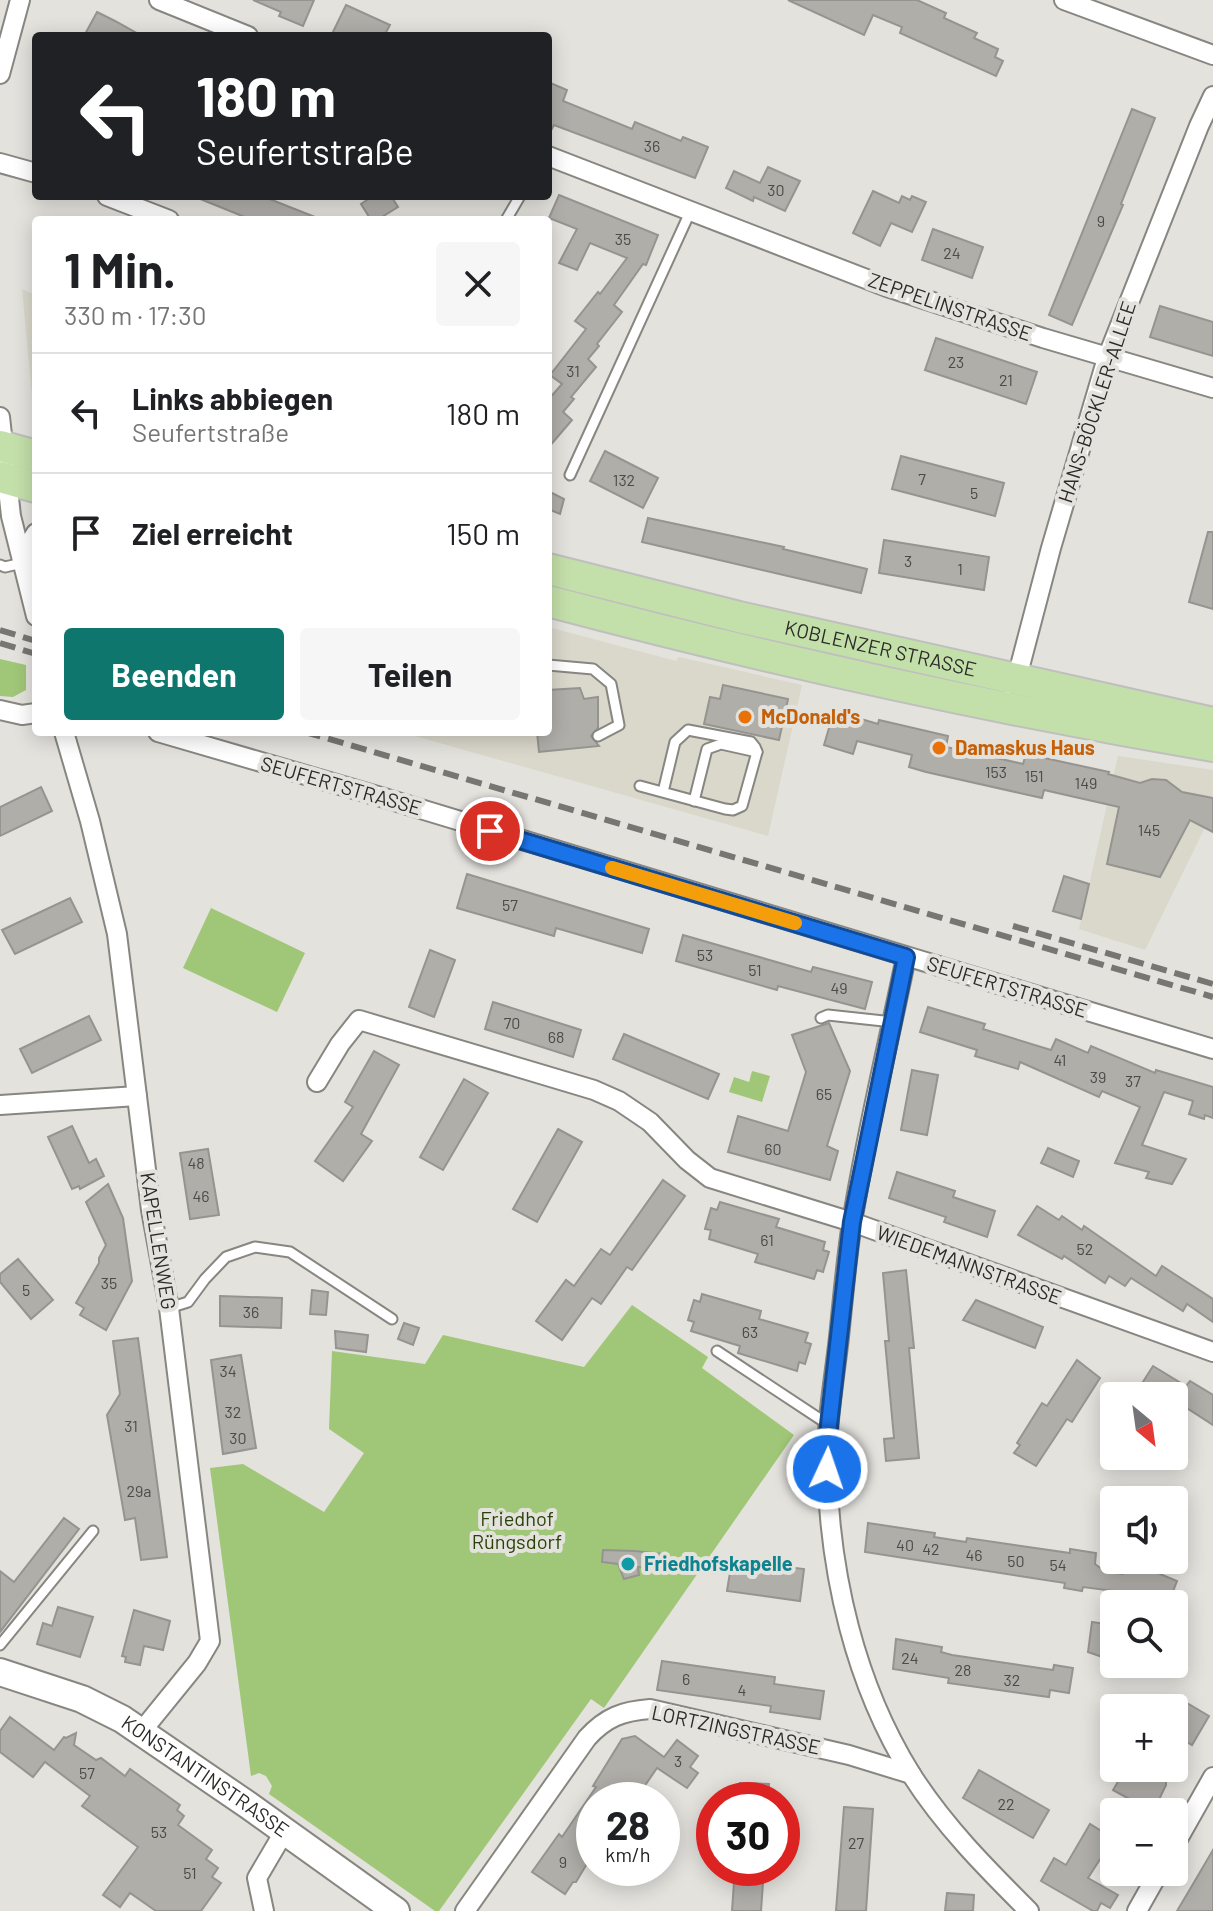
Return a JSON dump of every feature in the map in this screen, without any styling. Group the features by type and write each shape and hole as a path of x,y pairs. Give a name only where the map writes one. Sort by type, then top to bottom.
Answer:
{"main road":[{"path":"1,436 32,454"},
{"path":"3,478 32,486"},
{"name":"KOBLENZER STRASSE","path":"552,570 739,617 1213,723"},
{"name":"KOBLENZER STRASSE","path":"552,602 696,641 986,704 1213,746"},
{"name":"KONSTANTINSTRASSE","path":"0,1672 82,1699 141,1732 396,1911"}],"street":[{"path":"0,74 20,0"},
{"path":"159,0 238,32"},
{"path":"1064,0 1213,55"},
{"name":"HANS-BÖCKLER-ALLEE","path":"1014,679 1107,358 1213,96"},
{"name":"ZEPPELINSTRASSE","path":"552,158 887,287 1107,358 1213,388"},
{"path":"0,163 32,172"},
{"path":"117,200 159,216"},
{"path":"1,436 3,478 32,601"},
{"path":"22,563 32,539"},
{"path":"986,704 1014,679"},
{"path":"0,710 22,715 32,714"},
{"name":"KAPELLENWEG","path":"65,736 90,821 117,934 151,1210 169,1308 210,1641 197,1663 141,1732"},
{"name":"SEUFERTSTRASSE","path":"172,736 1213,1049"},
{"path":"906,957 852,1222 829,1425 827,1469 837,1567 848,1629 878,1711 911,1774 968,1851 1029,1911"},
{"name":"WIEDEMANNSTRASSE","path":"317,1082 359,1020 594,1090 619,1101 650,1122 687,1160 710,1178 852,1222 1213,1352"},
{"path":"0,1105 137,1096"},
{"name":"LORTZINGSTRASSE","path":"465,1911 587,1738 603,1721 626,1711 650,1709 849,1755 911,1774"},
{"path":"1188,1821 1213,1777"},
{"path":"264,1911 257,1878 284,1832"},
{"path":"1137,1911 1151,1886"}],"lane":[{"path":"570,475 691,210"},
{"path":"0,565 5,567 22,563"},
{"path":"552,665 593,669 611,684 619,725 598,736"},
{"path":"640,786 725,809 738,809 742,806 756,756 751,742 688,730 675,742 663,792"},
{"path":"694,801 707,749 721,744 756,756"},
{"path":"821,1018 828,1015 893,1022"},
{"path":"169,1308 188,1302 226,1257 255,1247 290,1252 392,1319"},
{"path":"717,1351 829,1425"},
{"path":"0,1645 93,1531"}],"shaded area":[{"path":"22,289 32,293 32,395"},
{"path":"552,628 676,661 679,657 802,685 768,836 415,736 552,736"},
{"path":"1118,756 1213,770 1213,811 1145,950 1079,929"}],"green space":[{"path":"0,659 26,665 26,690 13,697 0,696"},
{"path":"211,908 305,953 277,1012 183,968"},
{"path":"752,1071 770,1076 762,1102 729,1092 734,1077 749,1082"},
{"name":"Friedhof Rüngsdorf","path":"632,1305 708,1357 702,1368 794,1435 604,1708 591,1699 439,1911 435,1911 269,1794 272,1786 266,1776 259,1773 251,1776 210,1468 243,1464 324,1512 364,1453 329,1429 332,1351 425,1364 443,1335 584,1367"}],"building":[{"path":"253,0 314,0 303,26"},
{"path":"788,0 917,0 946,13 944,18 977,33 974,38 998,49 995,57 1003,61 996,76 900,33 902,27 873,15 864,35"},
{"path":"346,5 390,25 386,32 333,32"},
{"path":"97,12 135,32 86,32"},
{"path":"552,84 567,90 563,101 632,129 635,122 681,141 683,137 708,147 695,178 554,125 552,129"},
{"path":"1132,109 1155,118 1123,205 1072,325 1049,315"},
{"path":"768,167 800,181 785,211 726,188 734,171 760,183"},
{"path":"873,191 899,203 902,196 910,200 912,196 926,202 912,232 891,223 880,246 853,233"},
{"path":"559,195 658,235 646,265 643,264 614,305 622,312 588,359 596,367 571,397 574,399 563,412 572,420 552,443 552,395 562,384 552,376 552,372 586,329 575,321 627,258 590,243 577,270 559,263 577,229 550,216"},
{"path":"203,200 272,200 312,216 242,216"},
{"path":"367,200 394,200 398,207 383,216 368,216 361,204"},
{"path":"933,229 983,247 972,278 922,260"},
{"path":"1160,306 1213,322 1213,356 1150,337"},
{"path":"936,338 1037,372 1026,404 925,370"},
{"path":"605,451 658,478 643,508 590,481"},
{"path":"901,456 1004,483 995,516 892,489"},
{"path":"552,493 564,499 560,514 552,511"},
{"path":"648,518 784,547 867,569 861,593 642,542"},
{"path":"1208,532 1213,532 1213,609 1189,602"},
{"path":"884,540 989,557 984,590 879,573"},
{"name":"McDonald's","path":"723,685 788,699 779,740 704,724 710,697 720,699"},
{"path":"580,688 584,699 598,697 598,728 591,736 599,746 539,752 537,736 552,736 552,690"},
{"path":"834,711 878,724 879,720 948,736 946,747 1023,764 1026,754 1109,772 1140,783 1152,779 1166,780 1182,792 1213,798 1213,832 1190,820 1160,877 1107,864 1119,807 1044,790 1042,798 926,772 909,767 912,755 857,741 853,754 824,745"},
{"path":"41,787 52,811 0,836 0,807"},
{"path":"467,874 649,929 642,953 556,928 554,936 457,908"},
{"path":"1064,876 1089,884 1081,919 1053,911"},
{"path":"70,898 82,922 15,954 2,930"},
{"path":"683,935 811,972 813,967 872,982 865,1009 778,986 777,990 676,961"},
{"path":"430,950 455,960 434,1017 409,1007"},
{"path":"493,1002 581,1030 573,1057 485,1029"},
{"path":"928,1007 985,1024 983,1029 1051,1050 1056,1039 1088,1053 1091,1046 1155,1073 1156,1070 1213,1087 1213,1118 1205,1115 1204,1119 1189,1114 1193,1101 1164,1092 1142,1145 1186,1159 1172,1184 1146,1178 1149,1172 1115,1163 1140,1107 1102,1091 1099,1097 1020,1062 1018,1069 975,1056 977,1050 920,1032"},
{"path":"89,1016 101,1040 32,1073 20,1049"},
{"path":"829,1023 850,1071 827,1146 838,1151 830,1180 728,1152 738,1116 788,1131 806,1072 792,1035"},
{"path":"624,1034 719,1074 708,1099 613,1059"},
{"path":"374,1051 399,1065 361,1134 372,1141 343,1181 315,1161 353,1107 345,1102"},
{"path":"912,1070 938,1075 927,1135 901,1130"},
{"path":"464,1079 488,1093 443,1170 420,1157"},
{"path":"72,1126 89,1163 96,1159 104,1176 80,1189 79,1186 72,1189 48,1137"},
{"path":"558,1129 582,1142 537,1222 513,1209"},
{"path":"1048,1148 1079,1161 1073,1177 1041,1163"},
{"path":"208,1149 219,1215 190,1219 180,1153"},
{"path":"897,1172 955,1191 953,1197 995,1211 987,1237 944,1222 946,1217 889,1198"},
{"path":"663,1180 685,1196 632,1270 627,1267 601,1304 592,1298 562,1340 536,1321 566,1280 574,1286 601,1249 610,1255"},
{"path":"108,1184 123,1218 132,1281 106,1330 80,1315 84,1308 76,1303 106,1245 86,1202"},
{"path":"720,1202 779,1219 776,1227 825,1242 823,1250 829,1252 823,1272 817,1270 814,1279 755,1262 758,1254 709,1239 711,1230 705,1229 711,1208 717,1210"},
{"path":"1037,1206 1059,1220 1062,1216 1082,1230 1084,1226 1156,1276 1162,1266 1213,1299 1213,1322 1187,1304 1183,1311 1131,1278 1125,1286 1109,1276 1105,1283 1064,1256 1062,1259 1018,1235"},
{"path":"18,1259 53,1300 31,1319 0,1282 0,1274"},
{"path":"906,1270 914,1348 909,1348 919,1458 886,1461 884,1439 894,1438 885,1341 889,1341 883,1273"},
{"path":"312,1290 328,1292 326,1315 310,1314"},
{"path":"702,1294 761,1311 759,1319 808,1333 805,1342 811,1344 805,1364 799,1362 797,1371 738,1353 740,1346 691,1331 694,1322 688,1320 694,1300 700,1302"},
{"path":"220,1296 282,1298 281,1328 220,1326"},
{"path":"976,1300 1043,1327 1035,1348 963,1320"},
{"path":"404,1323 419,1328 413,1345 398,1339"},
{"path":"335,1331 368,1335 366,1352 336,1348"},
{"path":"138,1338 167,1557 141,1560 135,1518 125,1520 107,1415 120,1394 113,1341"},
{"path":"241,1355 256,1448 223,1454 211,1360"},
{"path":"1077,1360 1100,1378 1072,1422 1067,1419 1036,1466 1014,1453 1020,1445 1017,1443 1042,1403 1047,1406"},
{"path":"1153,1366 1179,1382 1143,1382"},
{"path":"1190,1381 1213,1395 1213,1425 1188,1409"},
{"path":"64,1518 79,1529 0,1632 0,1571 14,1582"},
{"path":"868,1523 935,1533 934,1537 966,1542 967,1538 1070,1553 1070,1549 1096,1553 1095,1564 1100,1568 1100,1574 1160,1574 1177,1581 1173,1590 1083,1587 1082,1591 1064,1588 1065,1583 865,1552"},
{"path":"603,1550 663,1554 651,1569 638,1567 639,1575 624,1579 618,1564 602,1562"},
{"path":"732,1560 804,1569 800,1601 727,1591"},
{"path":"58,1607 93,1617 80,1657 37,1644 43,1623 52,1626"},
{"path":"134,1610 170,1621 163,1650 144,1646 140,1665 125,1662 126,1657 122,1656"},
{"path":"1092,1622 1100,1623 1100,1656 1088,1652"},
{"path":"896,1639 942,1647 941,1652 952,1655 1053,1670 1054,1665 1073,1668 1069,1693 1050,1690 1049,1697 948,1683 949,1678 893,1669"},
{"path":"662,1661 775,1677 774,1684 824,1691 820,1719 770,1712 771,1706 657,1690"},
{"path":"1188,1704 1209,1716 1192,1745 1188,1743"},
{"path":"10,1717 54,1750 64,1737 76,1733 74,1745 96,1760 101,1758 125,1776 130,1769 180,1805 177,1810 184,1816 178,1825 212,1850 206,1859 218,1868 212,1877 221,1883 201,1911 156,1911 130,1893 120,1907 103,1895 138,1847 82,1806 90,1796 45,1762 33,1777 0,1752 0,1731"},
{"path":"635,1736 664,1757 677,1740 698,1756 690,1767 698,1773 687,1788 657,1768 647,1782 595,1782 622,1739"},
{"path":"979,1770 1049,1810 1033,1838 963,1798"},
{"path":"1118,1782 1166,1782 1160,1798 1128,1798 1113,1790"},
{"path":"844,1807 873,1809 866,1911 836,1911"},
{"path":"576,1816 576,1882 565,1894 532,1872 559,1834 562,1837"},
{"path":"1090,1824 1100,1830 1100,1859 1088,1878 1118,1895 1110,1908 1101,1903 1097,1911 1041,1881 1054,1858 1066,1865"},
{"path":"1213,1850 1213,1911 1177,1911 1193,1884"},
{"path":"734,1886 763,1886 761,1911 732,1911"},
{"path":"947,1893 974,1895 973,1911 945,1911"}],"railway":[{"path":"0,630 32,640"},
{"path":"0,643 32,653"},
{"path":"319,736 1213,997"},
{"path":"1013,926 1213,984"}],"slow traffic":[{"path":"612,868 795,923"}],"place":[{"name":"McDonald's","path":"745,717"},
{"name":"Damaskus Haus","path":"939,748"},
{"name":"Friedhofskapelle","path":"628,1564"}],"route":[{"path":"490,831 906,957 852,1222 829,1425 827,1469"}]}
